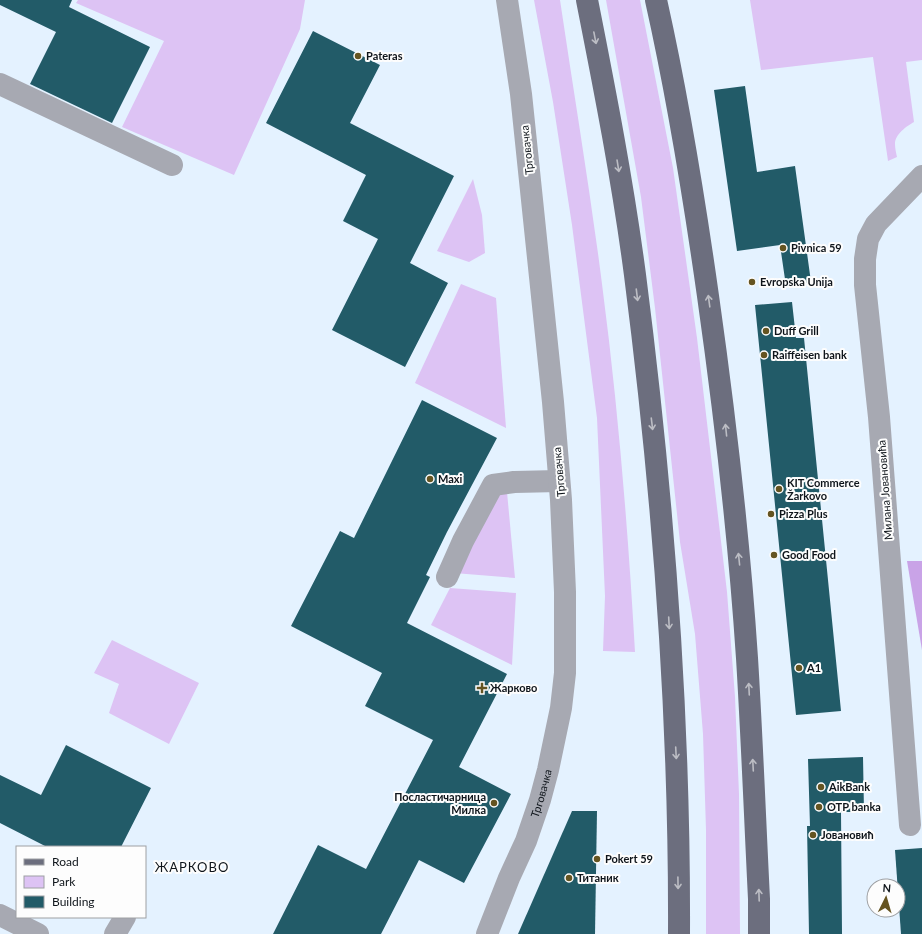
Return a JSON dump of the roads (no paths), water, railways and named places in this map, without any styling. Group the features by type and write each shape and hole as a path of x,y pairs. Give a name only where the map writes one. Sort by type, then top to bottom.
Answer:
{"main road":[{"path":"588,0 610,120 630,244 657,466 666,584 676,758 678,934"},
{"path":"656,0 666,44 697,218 727,430 747,658 759,899 759,934"}],"street":[{"name":"Трговачка","path":"487,934 509,878 526,841 540,800 561,708 565,673 566,592 553,402 521,94 507,0"},
{"path":"0,84 172,165"},
{"name":"Милана Јовановића","path":"910,825 879,417 865,285 865,259 868,240 876,224 922,176"},
{"path":"447,577 463,541 494,485 514,482 559,481"},
{"path":"0,915 38,934"},
{"path":"115,934 124,918"}],"place":[{"name":"Pateras","path":"358,56"},
{"name":"Pivnica 59","path":"783,248"},
{"name":"Evropska Unija","path":"752,282"},
{"name":"Duff Grill","path":"766,331"},
{"name":"Raiffeisen bank","path":"764,355"},
{"name":"Maxi","path":"430,479"},
{"name":"KIT Commerce Žarkovo","path":"779,489"},
{"name":"Pizza Plus","path":"771,514"},
{"name":"Good Food","path":"774,555"},
{"name":"A1","path":"799,668"},
{"name":"Жарково","path":"482,688"},
{"name":"AikBank","path":"821,787"},
{"name":"Посластичарница Милка","path":"494,803"},
{"name":"OTP banka","path":"819,807"},
{"name":"Јовановић","path":"813,835"},
{"name":"Pokert 59","path":"597,859"},
{"name":"Титаник","path":"569,878"}],"district":[{"name":"ЖАРКОВО","path":"192,867"}]}
